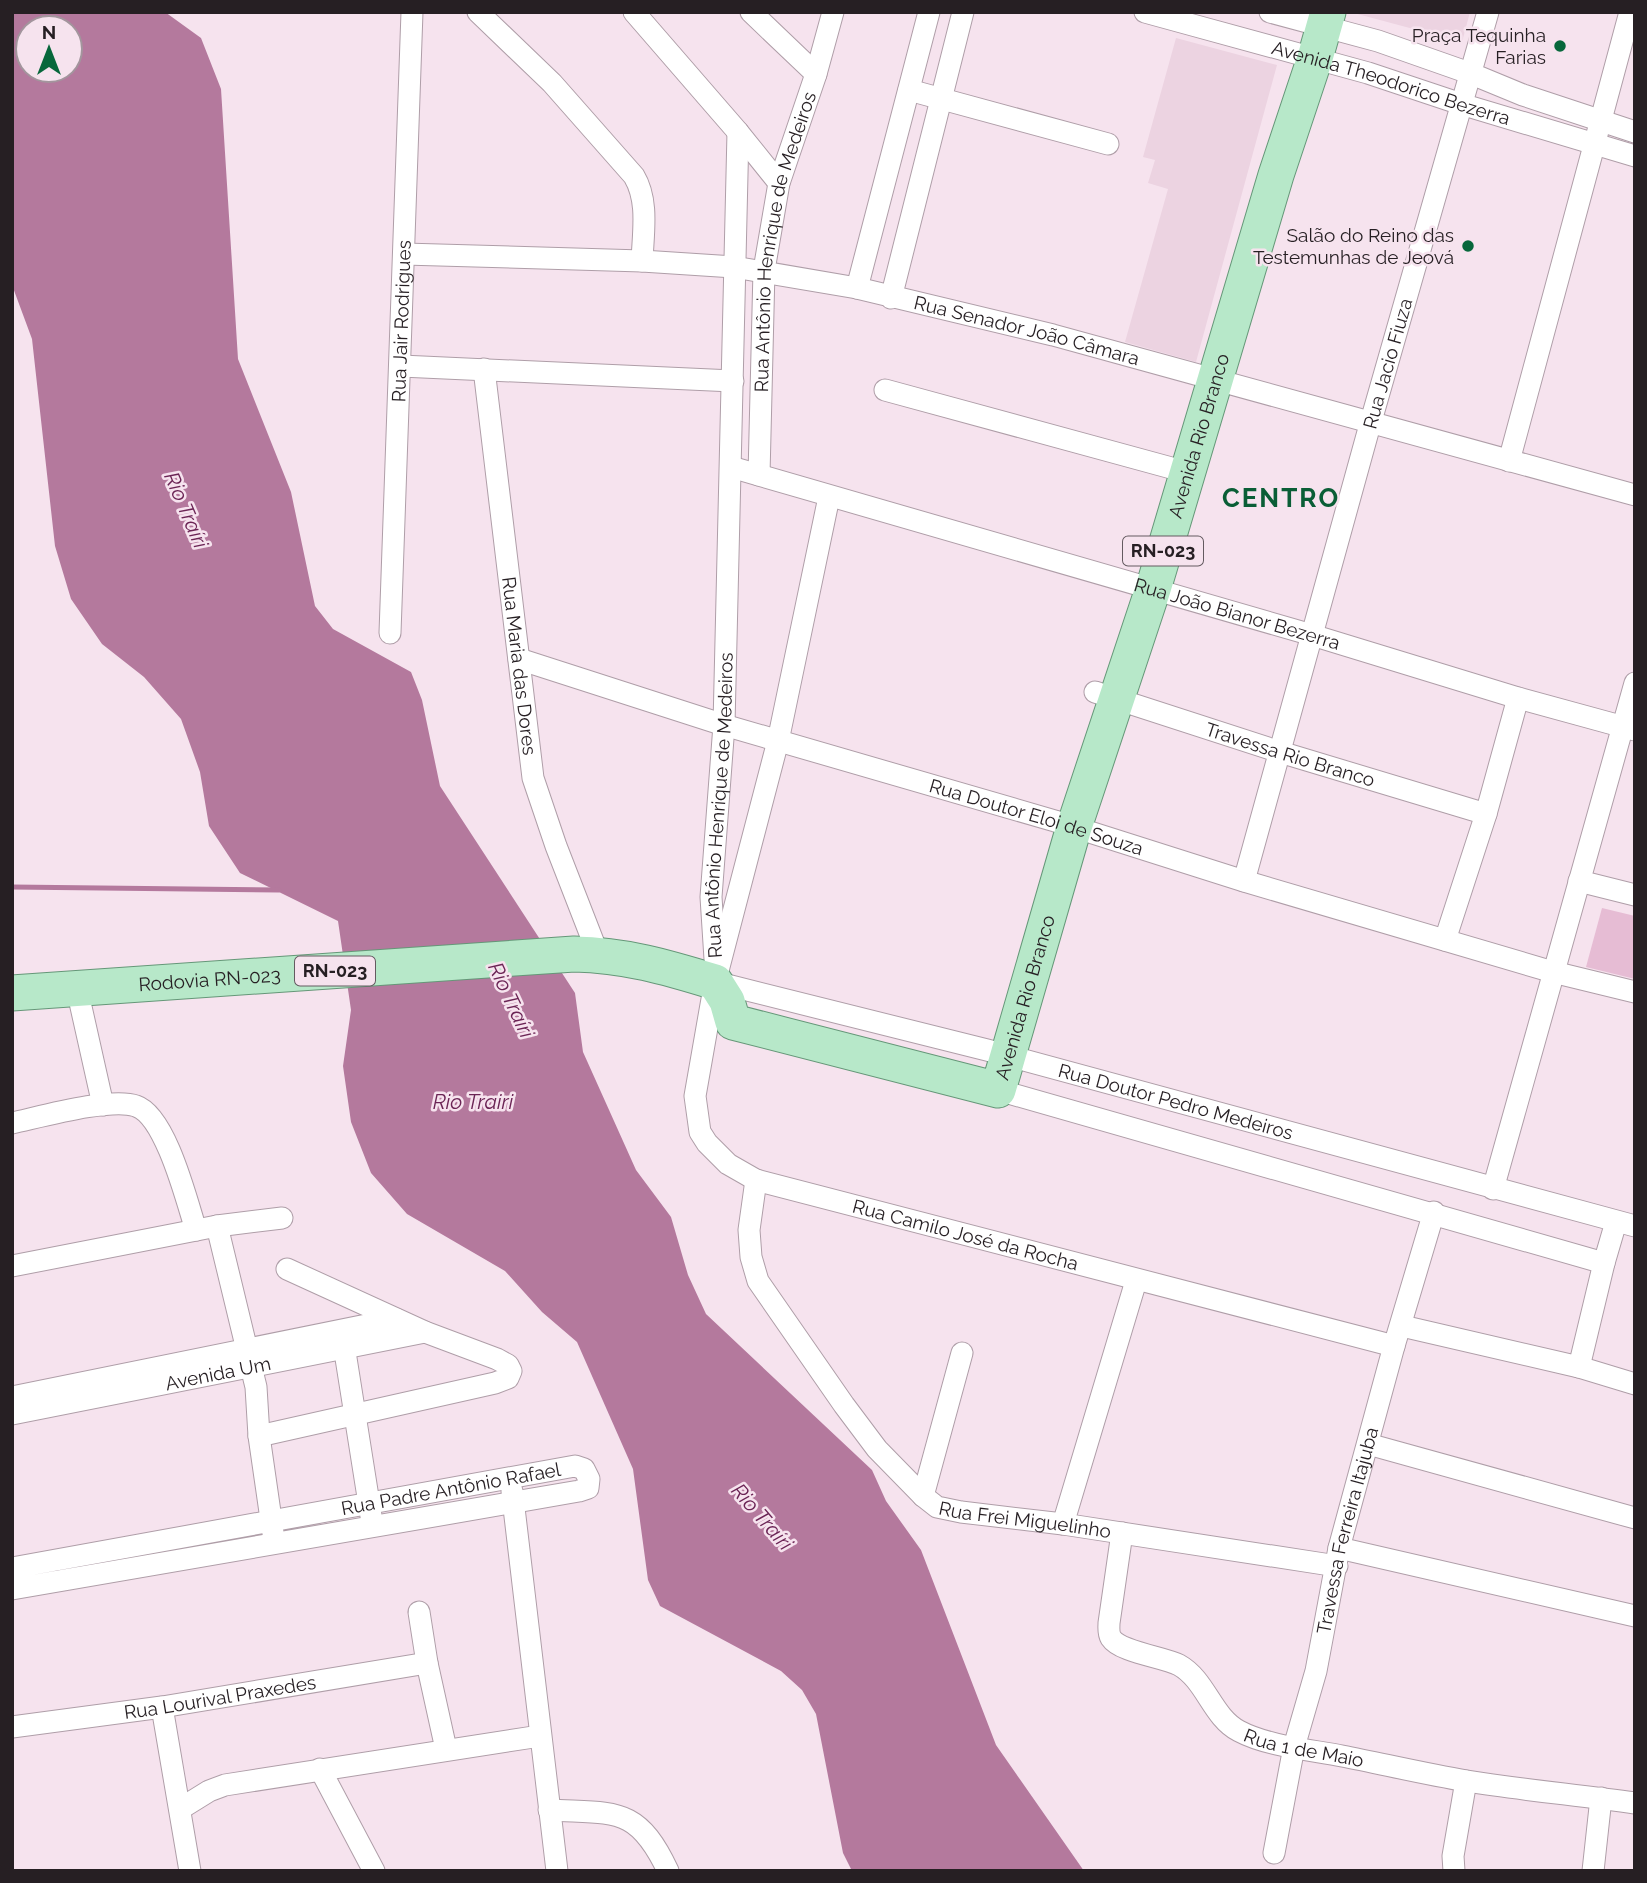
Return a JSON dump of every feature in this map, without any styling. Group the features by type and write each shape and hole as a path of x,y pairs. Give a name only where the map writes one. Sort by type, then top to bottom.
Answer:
{"main road":[{"name":"Avenida Rio Branco","path":"986,1087 1204,378 1253,182 1314,31"},
{"name":"Rua Doutor Pedro Medeiros","path":"586,954 651,962 715,982 727,1001 733,1021 986,1087"},
{"name":"Rodovia RN-023","path":"87,988 586,954"},
{"name":"RN-023","path":"19,988 87,988"}],"street":[{"name":"Rua Jair Rodrigues","path":"390,633 412,12"},
{"path":"478,12 552,83 634,176 639,184 643,204 642,261"},
{"path":"634,12 779,183"},
{"path":"751,12 816,74"},
{"name":"Rua Antônio Henrique de Medeiros","path":"759,475 764,270 779,183 816,74 833,12"},
{"path":"857,288 929,12"},
{"path":"891,298 963,12"},
{"name":"Avenida Theodorico Bezerra","path":"1145,12 1378,41 1523,95 1635,132"},
{"name":"Avenida Theodorico Bezerra","path":"1270,12 1314,31 1368,73 1635,156"},
{"name":"Rua Jacio Fiuza","path":"1244,881 1488,12"},
{"path":"1509,461 1630,12"},
{"path":"909,90 1108,144"},
{"name":"Rua Antônio Henrique de Medeiros","path":"715,982 711,897 724,725 738,132"},
{"name":"Rua Senador João Câmara","path":"404,254 642,261 734,267 857,288 1053,335 1635,495"},
{"path":"401,366 733,381"},
{"name":"Rua Maria das Dores","path":"484,369 533,778 586,954"},
{"path":"885,390 1175,469"},
{"name":"Rua João Bianor Bezerra","path":"731,467 1312,635 1518,698 1629,728"},
{"name":"Rua Antônio Henrique de Medeiros","path":"715,982 778,741 829,497"},
{"name":"Rua Doutor Eloi de Souza","path":"519,659 724,725 1065,824 1244,881 1553,972 1635,992"},
{"path":"1493,1189 1579,881 1629,728 1635,682"},
{"name":"Travessa Rio Branco","path":"1106,695 1280,752 1486,814"},
{"path":"1445,940 1486,814 1518,698"},
{"path":"1579,881 1635,895"},
{"name":"Rua Doutor Pedro Medeiros","path":"715,982 998,1053 1625,1224"},
{"name":"Rua Camilo José da Rocha","path":"715,982 695,1096 696,1116 700,1132 707,1143 729,1164 755,1180 1394,1346"},
{"path":"87,988 112,1105"},
{"name":"Rua Doutor Pedro Medeiros","path":"986,1087 1434,1212 1604,1263"},
{"path":"12,1123 112,1105 135,1105 150,1116 177,1166 196,1230"},
{"name":"Rua Frei Miguelinho","path":"755,1180 749,1243 758,1281 877,1449 923,1496 943,1509 1122,1534 1338,1557 1635,1616"},
{"name":"Travessa Ferreira Itajuba","path":"1274,1853 1294,1747 1316,1671 1338,1557 1394,1346 1434,1212"},
{"path":"12,1266 217,1226 282,1218"},
{"path":"1579,1367 1604,1263 1625,1224"},
{"path":"217,1226 258,1399 259,1436 275,1544"},
{"path":"259,1436 495,1383 508,1378 511,1371 508,1365 475,1349 425,1332 287,1269"},
{"path":"1063,1524 1136,1281"},
{"name":"Avenida Um","path":"343,1340 396,1319"},
{"path":"1402,1326 1579,1367 1635,1384"},
{"name":"Avenida Um","path":"12,1397 169,1374 343,1340 425,1332"},
{"path":"343,1340 373,1528"},
{"path":"923,1496 962,1353"},
{"name":"Avenida Um","path":"12,1415 169,1374"},
{"path":"1368,1444 1635,1518"},
{"name":"Rua Padre Antônio Rafael","path":"12,1568 579,1466 584,1469 589,1479 588,1488 584,1490 12,1589"},
{"path":"510,1478 557,1871"},
{"name":"Rua 1 de Maio","path":"1122,1534 1109,1623 1111,1639 1124,1647 1185,1669 1200,1684 1224,1719 1238,1731 1257,1739 1466,1781 1635,1803"},
{"path":"419,1612 446,1749"},
{"name":"Rua Lourival Praxedes","path":"12,1727 162,1707 427,1663"},
{"path":"162,1707 190,1871"},
{"path":"180,1809 225,1785 540,1735"},
{"path":"320,1769 374,1871"},
{"path":"1453,1870 1466,1781"},
{"path":"1593,1871 1601,1798"},
{"path":"549,1810 609,1814 637,1823 657,1847 668,1871"}],"shaded area":[{"path":"1350,12 1470,12 1462,42"},
{"path":"1176,38 1277,65 1196,362 1125,342 1168,189 1148,183 1155,160 1143,157"},
{"path":"1602,908 1635,916 1635,979 1586,967"}],"water":[{"name":"Rio Trairi","path":"12,12 165,12 201,38 221,89 238,359 291,492 315,606 333,629 411,672 422,700 440,786 575,993 583,1052 636,1170 671,1217 688,1275 706,1314 872,1470 886,1501 921,1550 996,1745 1084,1871 852,1871 843,1853 816,1714 802,1690 781,1671 660,1606 648,1580 633,1469 577,1342 542,1312 505,1271 407,1214 371,1173 351,1122 343,1066 351,1010 338,921 240,873 209,826 200,772 181,719 144,677 102,644 71,599 55,546 32,339 12,285"}],"waterway":[{"path":"12,887 279,890"}],"place":[{"name":"Praça Tequinha Farias","path":"1560,46"},
{"name":"Salão do Reino das Testemunhas de Jeová","path":"1468,246"}],"district":[{"name":"CENTRO","path":"1281,498"}],"water label":[{"name":"Rio Traíri","path":"186,510"},
{"name":"Rio Traíri","path":"511,1000"},
{"name":"Rio Traíri","path":"762,1517"}]}
